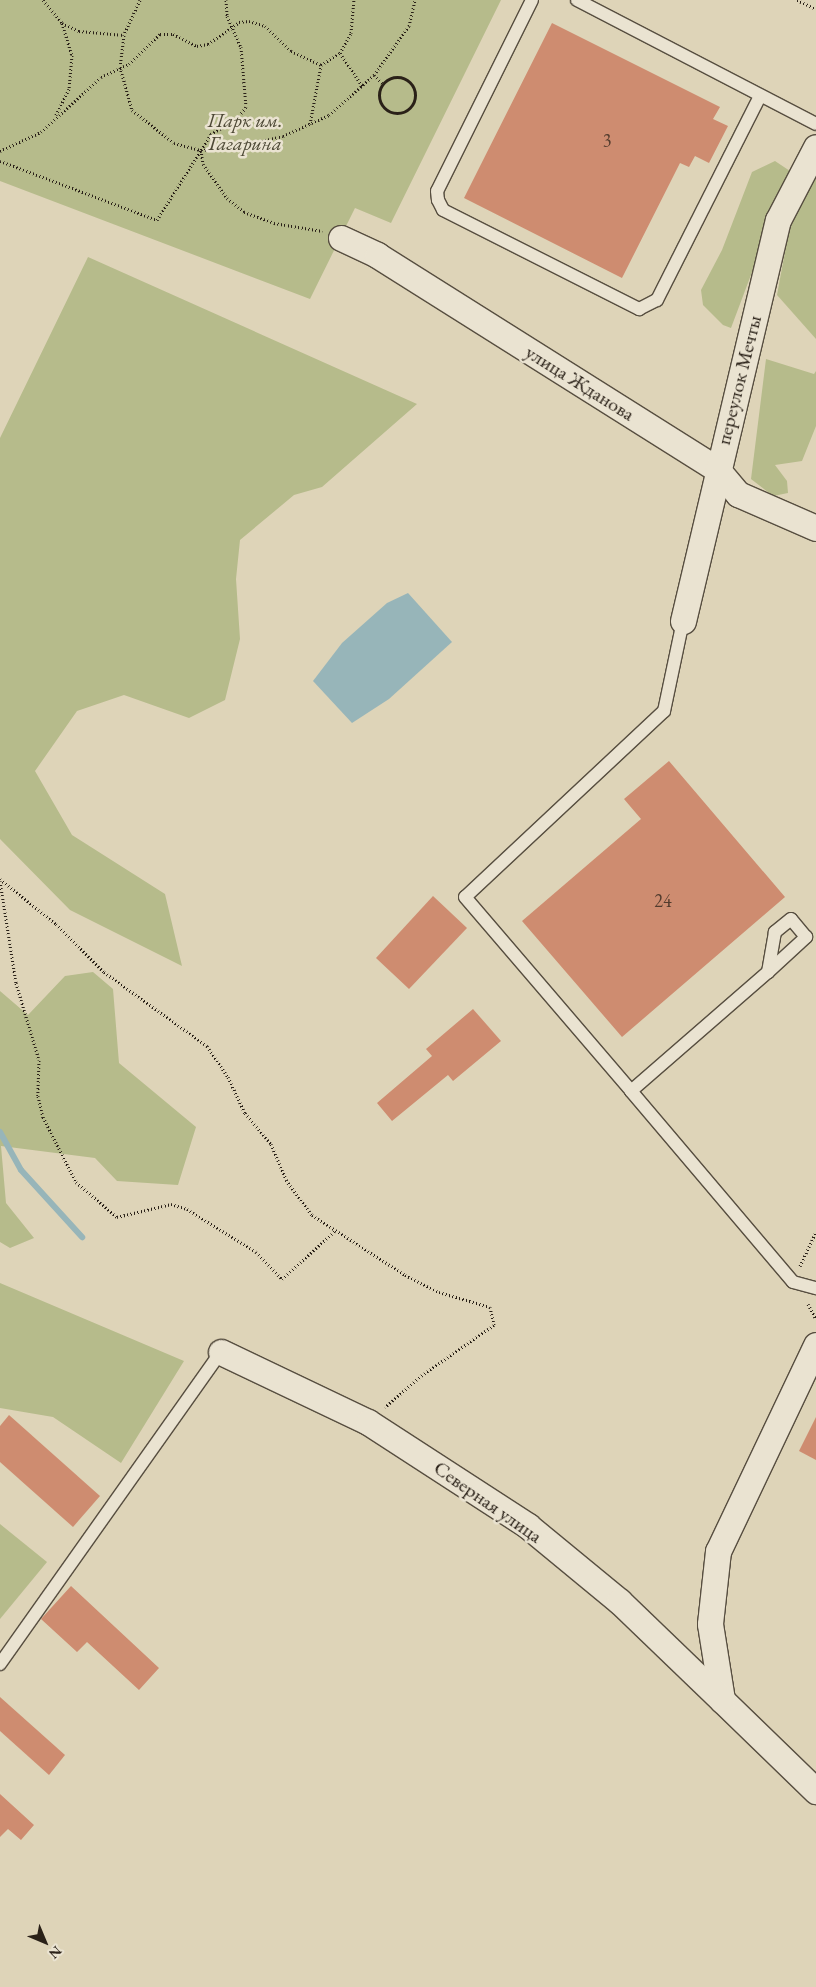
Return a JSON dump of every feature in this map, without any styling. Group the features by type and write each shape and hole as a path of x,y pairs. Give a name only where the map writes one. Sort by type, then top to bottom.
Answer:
{"street":[{"name":"переулок Мечты","path":"683,621 717,469 778,220 816,147"},
{"name":"улица Жданова","path":"341,238 377,255 717,469 738,494 816,528"},
{"path":"722,1700 710,1624 718,1551 816,1345"},
{"name":"Северная улица","path":"221,1352 368,1422 528,1526 619,1601 816,1791"}],"lane":[{"path":"532,0 437,190 438,200 443,210 638,309 658,300 760,96"},
{"path":"577,0 816,124"},
{"path":"683,621 664,711 465,897 793,1282 816,1288"},
{"path":"631,1091 768,972"},
{"path":"0,1664 221,1352"}],"path":[{"path":"43,0 62,23 70,47 72,72 63,105 53,120"},
{"path":"140,0 124,34 120,67 132,110 174,143 201,150 231,148 284,136 329,115 374,75 409,26 415,0"},
{"path":"310,124 321,65 340,53 351,33 354,0"},
{"path":"797,0 816,9"},
{"path":"0,161 157,220 211,134 236,120 246,107 241,47 230,27 228,1"},
{"path":"0,151 27,142 100,76 129,64 160,34 173,34 197,46 208,44 230,27 249,20 265,26 291,51 321,65"},
{"path":"62,23 79,31 124,34"},
{"path":"340,53 362,86"},
{"path":"374,75 383,84"},
{"path":"396,77 408,81 415,93 411,106 399,113 386,109 379,96 383,84 396,77"},
{"path":"201,150 212,181 244,212 341,238"},
{"path":"0,880 16,983 39,1060 38,1096 43,1118 76,1182 117,1217 171,1204 187,1209 256,1252 282,1279 335,1231"},
{"path":"0,880 56,924 104,972 207,1046 228,1077 245,1113 271,1144 294,1193 312,1215 335,1231 422,1283 490,1308 494,1325 422,1374 368,1422"}],"green space":[{"name":"Парк им. Гагарина","path":"0,0 501,0 391,223 355,208 310,299 0,181"},
{"path":"775,161 790,171 731,328 723,325 703,305 701,290 722,250 752,172"},
{"path":"816,177 816,339 777,295 790,225"},
{"path":"88,257 417,404 322,487 294,495 240,540 236,579 240,639 225,700 189,718 124,695 77,711 35,771 72,835 165,894 182,966 70,910 0,839 0,438"},
{"path":"766,359 814,374 816,371 816,426 802,461 775,465 787,481 788,493 773,496 751,479"},
{"path":"93,972 113,989 119,1063 196,1127 178,1185 117,1181 95,1158 1,1146 6,1203 34,1238 10,1248 0,1242 0,991 28,1015 65,976"},
{"path":"0,1283 184,1361 121,1463 53,1417 0,1408"},
{"path":"0,1524 47,1562 0,1619"}],"water":[{"path":"408,593 452,642 389,699 352,723 313,681 342,643 387,603"}],"building":[{"path":"552,23 720,107 713,119 728,126 709,163 695,156 689,167 680,163 622,278 464,198"},
{"path":"669,761 785,897 622,1037 522,921 641,819 624,799"},
{"path":"433,896 467,928 409,989 376,958"},
{"path":"473,1009 501,1041 453,1081 448,1075 392,1121 377,1103 432,1056 426,1049"},
{"path":"9,1415 100,1496 73,1527 0,1462 0,1426"},
{"path":"816,1417 816,1460 799,1451"},
{"path":"71,1586 159,1668 139,1690 87,1642 77,1652 41,1619"},
{"path":"0,1697 65,1755 49,1775 0,1731"},
{"path":"0,1794 34,1825 21,1840 8,1829 0,1837"}],"waterway":[{"path":"0,1132 21,1170 82,1237"}]}
